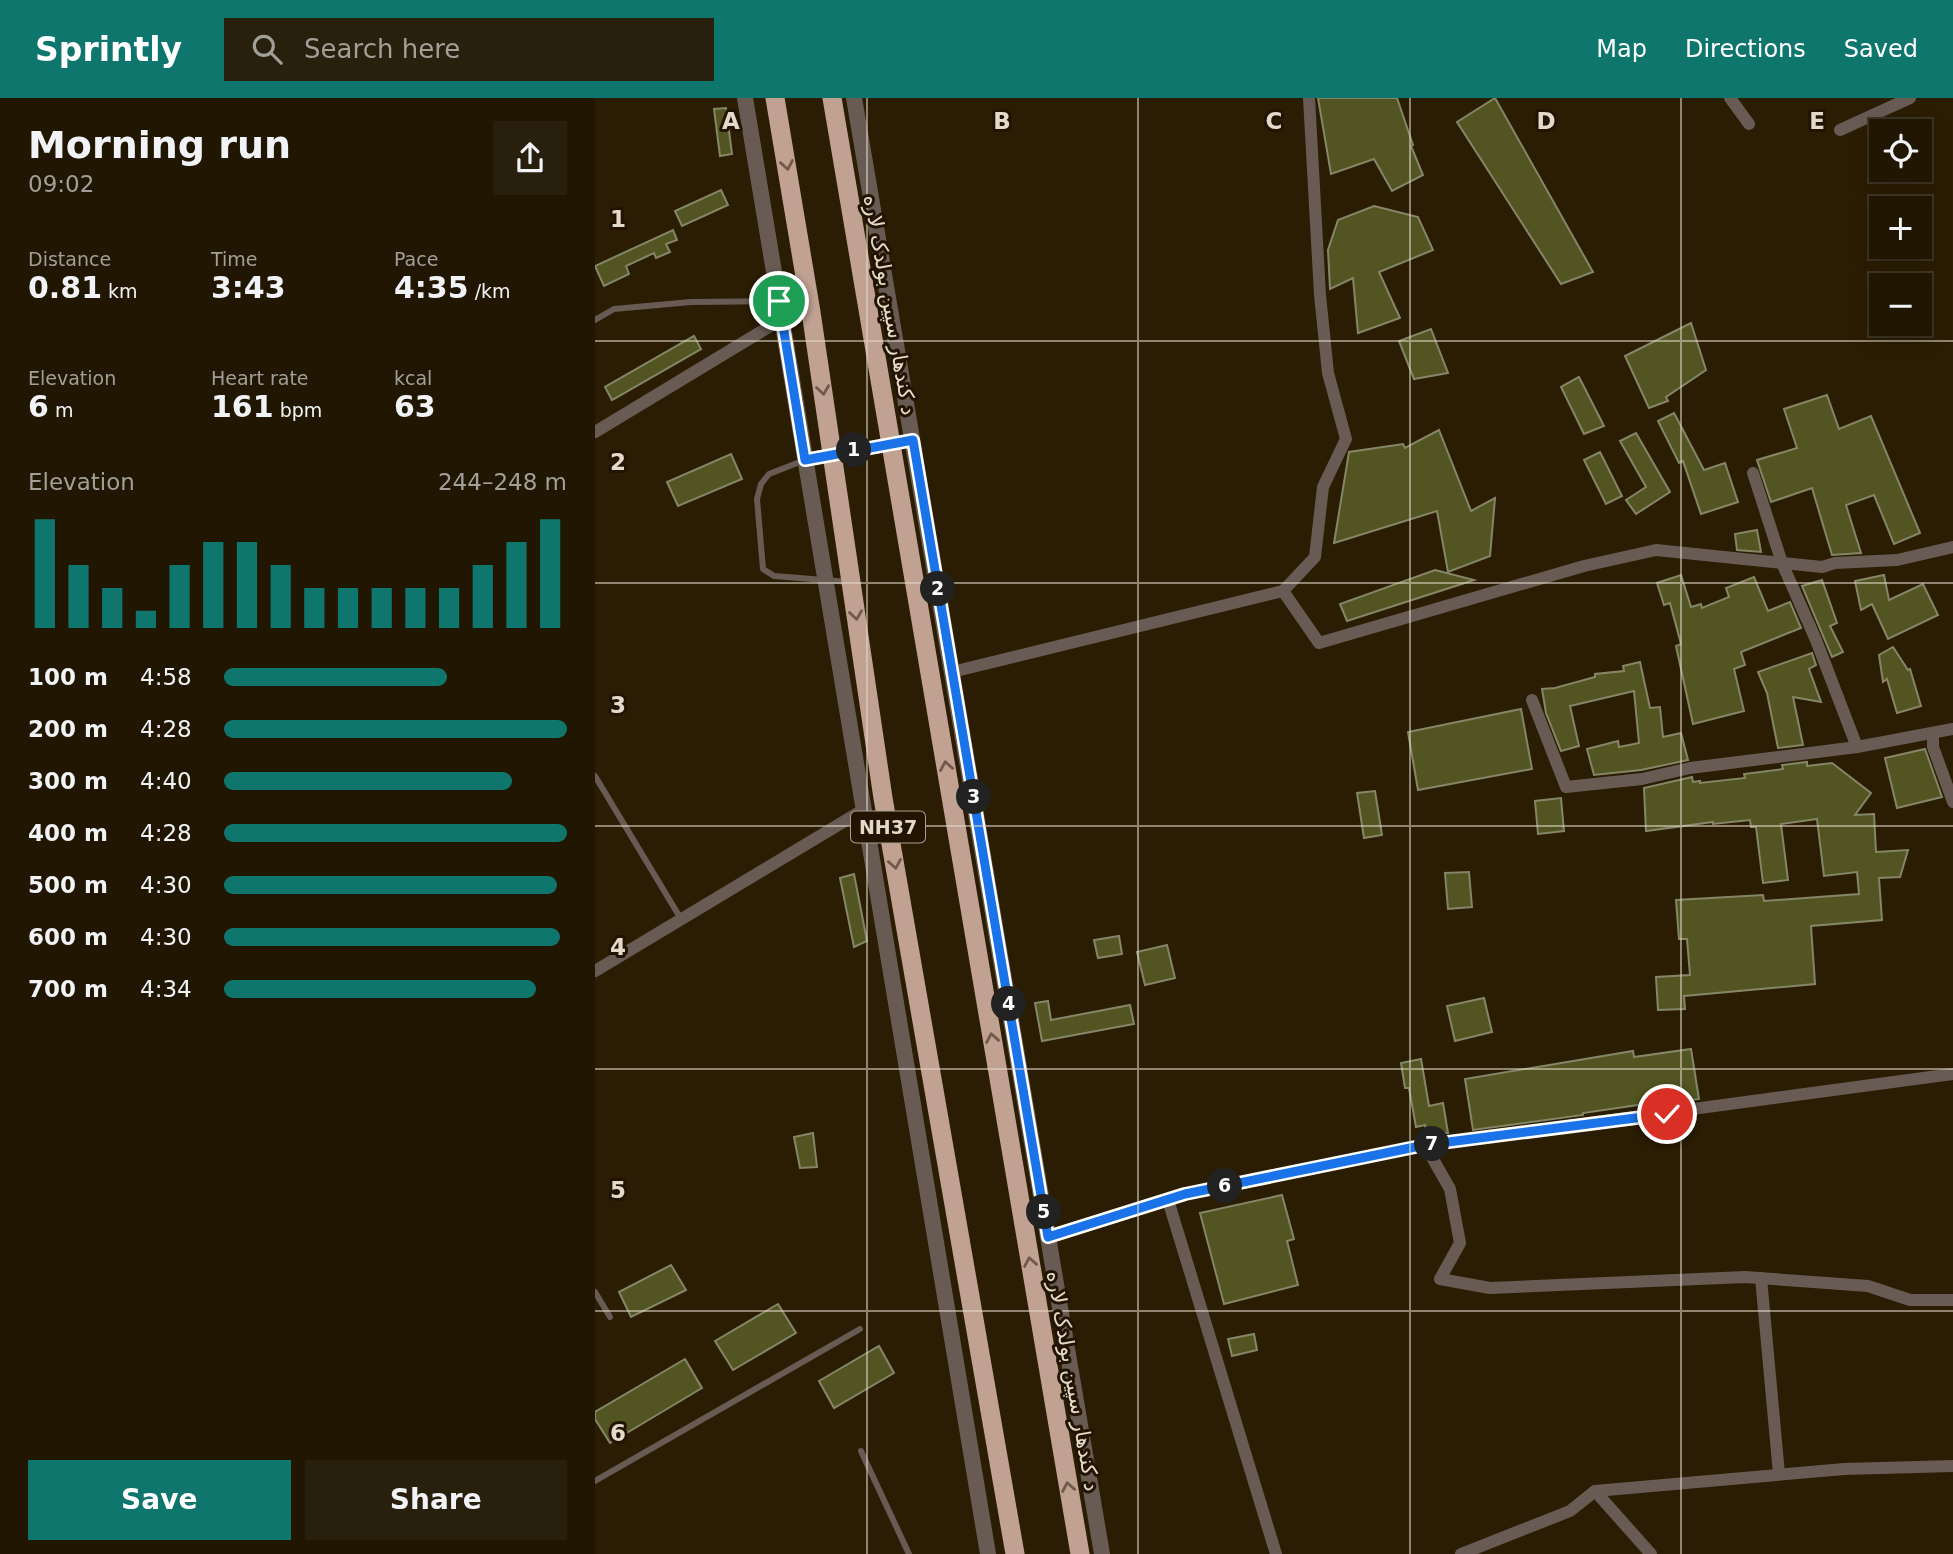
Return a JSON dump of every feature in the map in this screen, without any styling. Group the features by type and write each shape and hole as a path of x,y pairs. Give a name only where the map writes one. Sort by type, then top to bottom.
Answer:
{"highway":[{"name":"NH37","path":"775,98 883,798 1015,1554"},
{"name":"د کندهار سپین بولدک لاره","path":"832,98 1080,1554"}],"street":[{"path":"745,98 988,1554"},
{"path":"854,98 1102,1554"},
{"path":"952,672 1283,591 1315,557 1323,486 1346,439 1328,373 1320,295 1309,98"},
{"path":"1730,98 1749,124"},
{"path":"1840,130 1910,98"},
{"path":"595,432 782,319"},
{"path":"1753,473 1782,563 1816,640 1857,747"},
{"path":"1283,591 1319,643 1584,566 1656,550 1822,567 1835,563 1897,560 1953,548"},
{"path":"1532,700 1566,788 1641,779 1690,768 1857,747 1953,729"},
{"path":"1933,734 1933,747 1953,802"},
{"path":"595,971 863,810"},
{"path":"1048,1237 1168,1200 1425,1145 1953,1074"},
{"path":"1425,1145 1450,1189 1460,1243 1440,1279 1490,1288 1761,1278 1868,1286 1909,1300 1953,1300"},
{"path":"1168,1200 1276,1554"},
{"path":"1761,1278 1779,1474"},
{"path":"1461,1554 1570,1511 1595,1491 1844,1469 1953,1466"},
{"path":"1595,1491 1651,1554"}],"lane":[{"path":"595,320 614,309 691,302 779,301"},
{"path":"851,583 774,576 763,569 757,499 761,484 769,474 805,460 913,440"},
{"path":"595,776 681,919"},
{"path":"595,1292 610,1317"},
{"path":"595,1481 860,1329"},
{"path":"861,1451 909,1554"}],"building":[{"path":"1318,98 1397,98 1423,175 1392,191 1374,159 1331,174"},
{"path":"1495,98 1593,272 1561,284 1457,122"},
{"path":"726,108 732,154 720,156 714,109"},
{"path":"721,190 728,205 682,226 675,211"},
{"path":"1374,206 1418,217 1433,250 1379,272 1400,318 1358,333 1353,278 1330,289 1328,250 1338,220"},
{"path":"673,230 677,240 666,244 670,252 656,258 654,253 626,266 629,274 604,286 595,266"},
{"path":"1691,323 1706,370 1666,397 1668,401 1649,408 1625,356"},
{"path":"1431,329 1448,373 1414,379 1399,341"},
{"path":"694,336 701,349 612,400 605,387"},
{"path":"1579,377 1604,426 1584,434 1561,387"},
{"path":"1827,395 1839,429 1871,416 1920,533 1894,544 1874,495 1846,505 1861,553 1832,555 1812,488 1771,502 1757,460 1797,448 1784,409"},
{"path":"1674,413 1704,470 1725,463 1738,502 1701,514 1683,461 1679,463 1658,421"},
{"path":"1439,430 1471,511 1495,498 1490,556 1448,572 1437,511 1334,543 1349,452 1403,444 1405,448"},
{"path":"1636,433 1670,492 1636,514 1626,500 1646,487 1620,441"},
{"path":"1600,452 1622,496 1606,504 1584,460"},
{"path":"731,454 742,479 678,506 667,482"},
{"path":"1757,530 1761,552 1737,550 1735,534"},
{"path":"1435,570 1474,580 1347,621 1340,604"},
{"path":"1681,575 1691,607 1701,604 1702,608 1729,597 1726,588 1754,577 1768,611 1790,602 1801,628 1741,652 1745,665 1734,669 1744,711 1693,724 1676,646 1681,644 1670,603 1664,605 1657,583"},
{"path":"1884,575 1889,600 1923,584 1938,615 1888,639 1872,604 1861,610 1855,581"},
{"path":"1822,580 1837,623 1830,626 1843,652 1832,657 1802,586"},
{"path":"1893,647 1908,670 1910,669 1921,706 1897,713 1887,679 1883,682 1879,655"},
{"path":"1812,653 1816,665 1809,669 1821,702 1793,697 1803,745 1778,748 1767,693 1758,672"},
{"path":"1640,662 1650,708 1660,707 1663,737 1681,733 1688,760 1641,770 1594,775 1587,749 1618,741 1619,747 1639,743 1634,691 1570,706 1579,746 1561,751 1546,713 1542,689 1595,677 1595,674 1624,671 1623,666"},
{"path":"1521,709 1532,769 1418,790 1408,732"},
{"path":"1925,749 1942,797 1897,808 1885,758"},
{"path":"1807,762 1807,766 1832,763 1871,793 1855,815 1874,814 1876,852 1908,850 1900,877 1879,878 1882,920 1811,926 1815,984 1684,996 1685,1009 1658,1010 1656,977 1690,975 1687,939 1679,939 1676,900 1763,895 1764,901 1859,894 1857,872 1824,876 1817,819 1781,824 1788,880 1763,883 1756,827 1751,827 1750,820 1646,831 1644,788 1692,777 1693,782 1700,783 1745,778 1744,774 1783,769 1782,765"},
{"path":"1375,791 1382,835 1364,838 1357,793"},
{"path":"1561,798 1564,831 1538,834 1535,801"},
{"path":"1469,872 1472,907 1448,909 1445,873"},
{"path":"854,874 867,941 854,947 840,878"},
{"path":"1119,936 1122,954 1098,958 1094,940"},
{"path":"1167,945 1175,978 1145,985 1137,952"},
{"path":"1484,998 1492,1032 1455,1041 1447,1006"},
{"path":"1048,1001 1051,1020 1130,1005 1134,1024 1042,1041 1035,1003"},
{"path":"1691,1049 1699,1099 1645,1107 1645,1104 1473,1130 1465,1079 1633,1051 1634,1057"},
{"path":"1421,1059 1429,1106 1443,1103 1448,1133 1427,1136 1425,1125 1416,1127 1401,1063"},
{"path":"813,1133 817,1167 800,1168 794,1137"},
{"path":"1282,1195 1294,1239 1287,1241 1298,1285 1224,1304 1200,1213"},
{"path":"671,1265 686,1290 631,1317 619,1292"},
{"path":"778,1304 796,1333 733,1370 715,1341"},
{"path":"1254,1334 1257,1350 1232,1356 1228,1339"},
{"path":"879,1346 894,1373 834,1408 819,1381"},
{"path":"685,1359 702,1388 610,1443 595,1419 595,1412"}],"route":[{"path":"779,301 805,460 913,440 1048,1237 1185,1194 1425,1145 1667,1114"}]}
